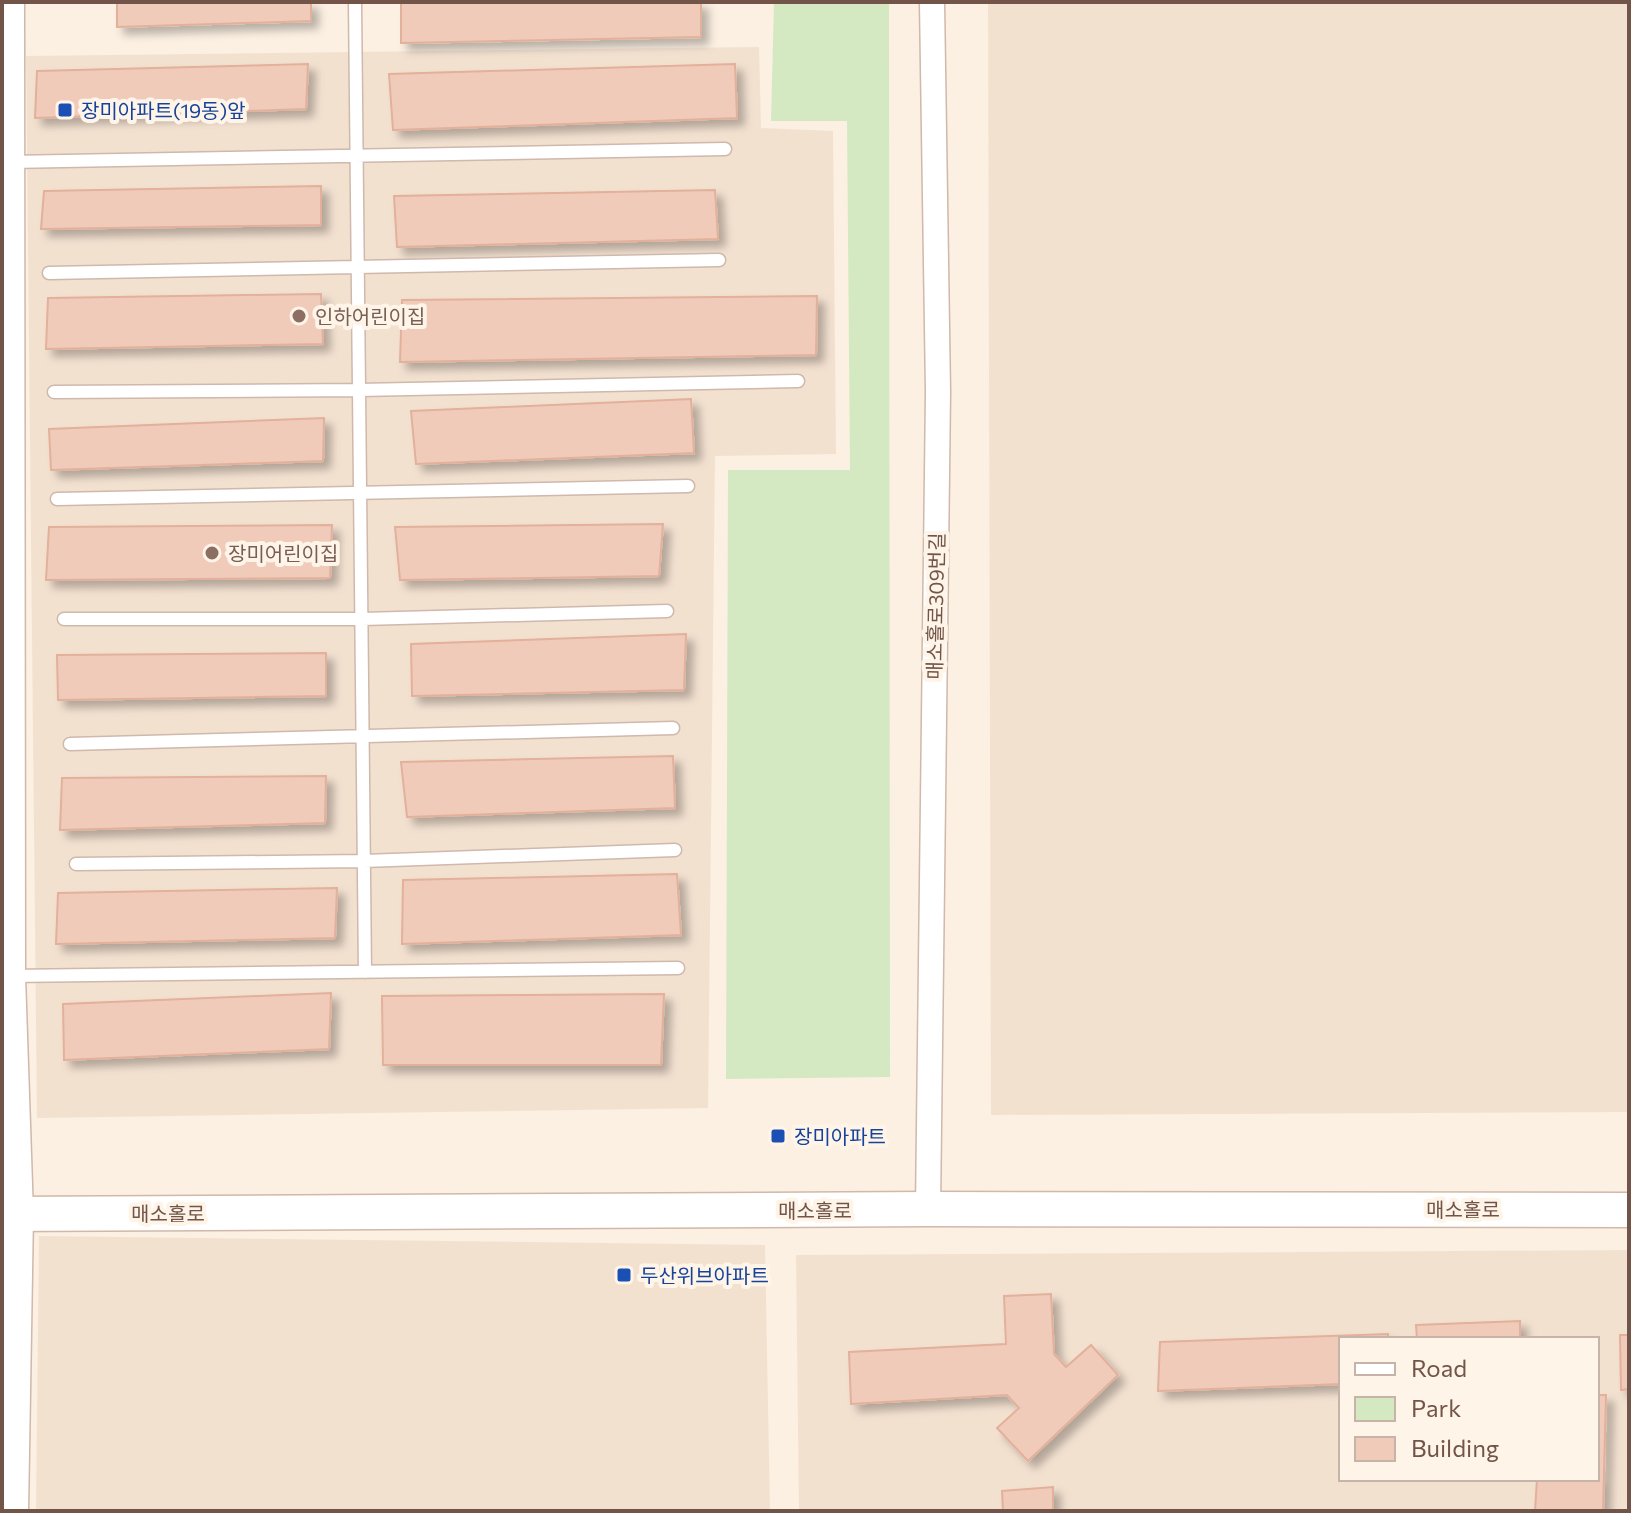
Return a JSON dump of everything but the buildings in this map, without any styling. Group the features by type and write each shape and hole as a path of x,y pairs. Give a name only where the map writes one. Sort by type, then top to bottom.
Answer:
{"main road":[{"name":"매소홀로","path":"10,1214 928,1209 1629,1210"}],"street":[{"path":"9,2 13,1511"},
{"name":"매소홀로309번길","path":"928,1209 938,392 932,2"}],"lane":[{"path":"355,2 365,972"},
{"path":"9,162 725,149"},
{"path":"49,273 719,260"},
{"path":"54,392 359,390 798,381"},
{"path":"57,499 688,486"},
{"path":"64,619 362,619 667,611"},
{"path":"70,744 673,728"},
{"path":"76,864 364,861 675,850"},
{"path":"10,976 678,968"}],"shaded area":[{"path":"988,2 1629,2 1629,1112 991,1115"},
{"path":"759,47 761,128 833,131 836,454 715,456 708,1108 37,1118 26,56"},
{"path":"39,1236 765,1245 770,1511 36,1511"},
{"path":"1629,1250 1629,1511 799,1511 796,1255"}],"green space":[{"path":"774,2 889,2 890,1077 726,1079 728,470 850,470 847,121 771,121"}],"place":[{"name":"장미아파트(19동)앞","path":"65,110"},
{"name":"인하어린이집","path":"299,316"},
{"name":"장미어린이집","path":"212,553"},
{"name":"장미아파트","path":"778,1136"},
{"name":"두산위브아파트","path":"624,1275"}]}
